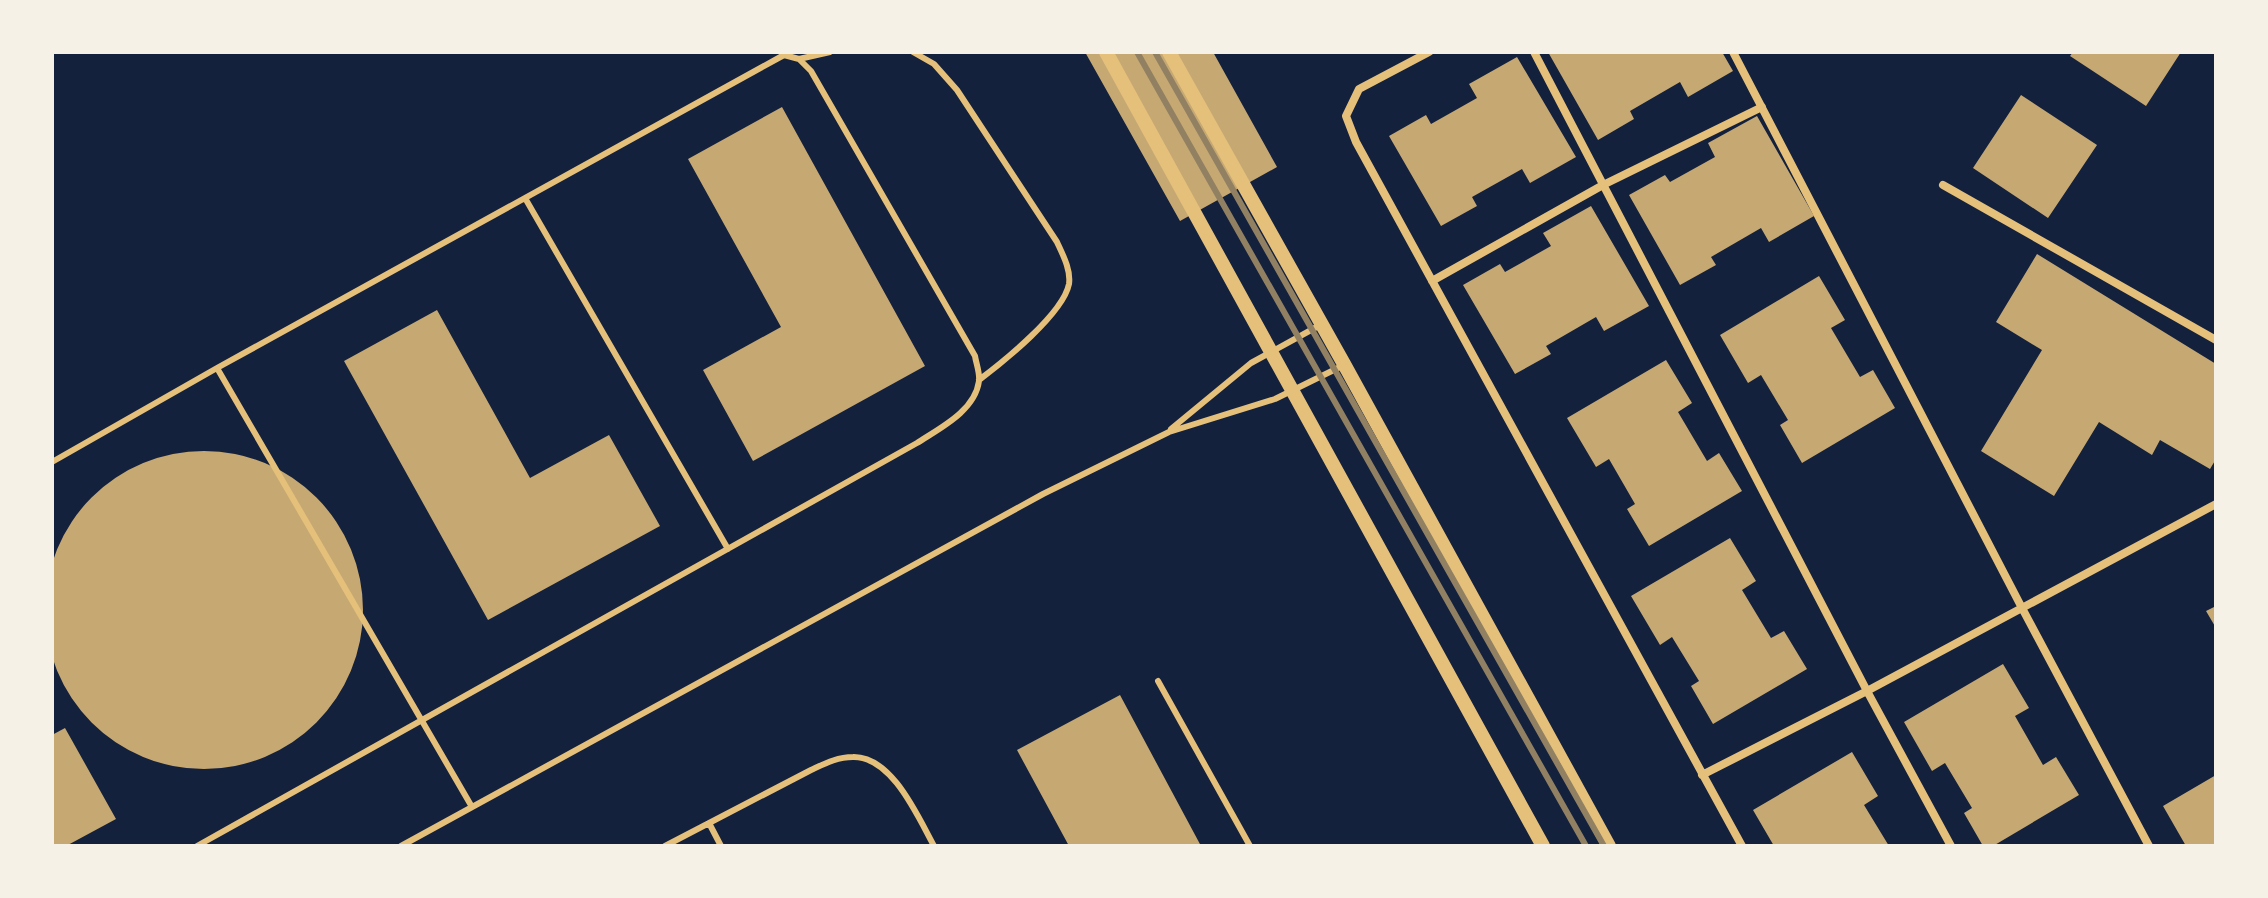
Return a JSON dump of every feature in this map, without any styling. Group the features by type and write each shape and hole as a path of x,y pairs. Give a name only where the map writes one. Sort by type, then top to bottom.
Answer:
{"street":[{"path":"1106,52 1543,846"},
{"path":"1169,52 1609,846"},
{"path":"1429,52 1359,89 1346,116 1356,142 1742,846"},
{"path":"1534,52 1951,846"},
{"path":"1733,52 2149,846"},
{"path":"1432,281 1603,185 1762,107"},
{"path":"1943,185 2216,340"},
{"path":"1702,775 1867,691 2216,504"}],"lane":[{"path":"52,462 784,55 799,59 830,52"},
{"path":"913,52 934,64 957,90 1057,242 1067,266 1069,284 1061,301 1042,324 979,380"},
{"path":"197,846 917,443 958,415 972,400 979,380 975,356 811,71 799,59"},
{"path":"525,198 728,549"},
{"path":"1169,432 1251,363 1322,324"},
{"path":"401,846 1043,494 1169,432 1275,399 1344,364"},
{"path":"217,368 472,807"},
{"path":"1158,681 1250,846"},
{"path":"665,846 822,764 856,756 881,767 905,794 934,846"},
{"path":"709,823 721,846"}],"building":[{"path":"1085,52 1213,52 1277,167 1180,221"},
{"path":"1548,52 1722,52 1733,71 1688,97 1680,82 1630,111 1634,119 1598,140"},
{"path":"2073,52 2181,52 2146,106 2070,56"},
{"path":"1517,57 1576,157 1530,183 1522,169 1472,197 1477,206 1441,226 1389,136 1426,115 1431,124 1477,98 1469,84"},
{"path":"2021,95 2097,145 2048,218 1973,168"},
{"path":"782,107 925,366 753,461 703,370 781,327 688,159"},
{"path":"1757,116 1814,216 1769,242 1761,228 1711,257 1716,265 1680,285 1629,195 1665,175 1670,182 1715,157 1708,143"},
{"path":"1591,206 1649,306 1604,331 1596,317 1546,346 1551,354 1515,374 1463,285 1500,264 1505,272 1551,246 1543,233"},
{"path":"2037,254 2216,364 2216,459 2210,469 2160,440 2152,455 2099,422 2054,496 1981,451 2042,350 1996,322"},
{"path":"1819,276 1845,320 1831,328 1860,377 1873,370 1895,408 1802,463 1780,425 1788,420 1761,375 1748,383 1720,335"},
{"path":"437,310 530,478 609,435 660,526 488,620 344,361"},
{"path":"1666,360 1692,403 1678,412 1707,461 1719,453 1742,491 1649,546 1627,509 1635,504 1609,459 1596,467 1567,418"},
{"path":"204,451 235,454 265,463 317,497 351,549 360,579 363,610 360,641 351,671 317,723 265,757 235,766 204,769 173,766 143,757 91,723 57,671 48,641 45,610 48,579 57,549 91,497 143,463 173,454"},
{"path":"1730,538 1756,581 1742,590 1771,638 1784,631 1807,669 1713,724 1691,686 1699,681 1672,637 1660,645 1631,596"},
{"path":"2216,606 2216,628 2206,611"},
{"path":"2003,664 2029,708 2015,716 2043,765 2056,757 2079,795 1993,846 1983,846 1964,813 1972,808 1945,763 1932,771 1904,722"},
{"path":"1120,695 1201,846 1069,846 1017,750"},
{"path":"65,728 116,819 66,846 52,846 52,735"},
{"path":"1852,752 1878,796 1864,805 1889,846 1774,846 1753,810"},
{"path":"2216,775 2216,846 2186,846 2163,806"}],"railway":[{"path":"1137,52 1586,846"},
{"path":"1155,52 1604,846"}]}
